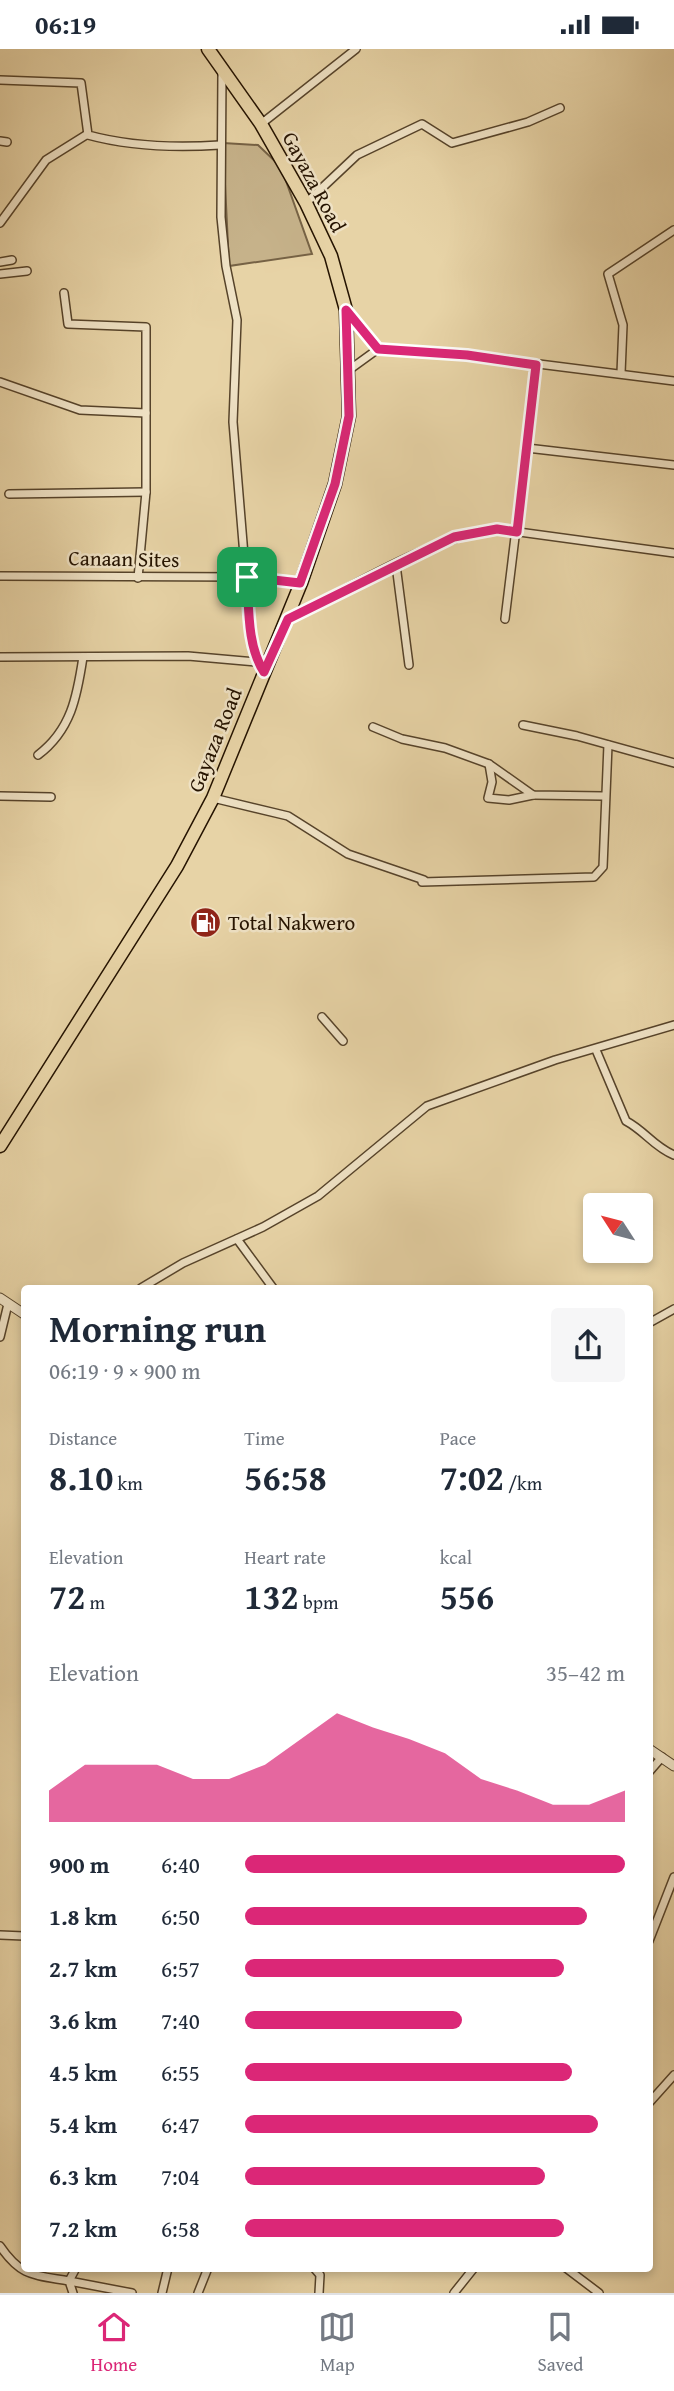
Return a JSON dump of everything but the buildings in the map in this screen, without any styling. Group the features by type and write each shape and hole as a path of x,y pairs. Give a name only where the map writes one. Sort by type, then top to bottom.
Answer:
{"main road":[{"name":"Gayaza Road","path":"0,1146 177,866 213,798 260,667 288,619 335,484 349,416 346,310 331,256 306,203 261,124 208,49"}],"street":[{"path":"261,124 356,49"},
{"path":"0,657 188,656 260,667 250,628 233,422 237,320 226,266 221,218 222,72"},
{"path":"0,80 81,83 86,135"},
{"path":"306,203 357,155 422,124 452,143 528,122 560,109"},
{"path":"0,223 46,160 86,135 143,146 178,148 220,145"},
{"path":"621,373 623,325 608,274 674,230"},
{"path":"0,262 12,260"},
{"path":"0,274 27,271"},
{"path":"64,293 68,324 146,327 145,492 138,578"},
{"path":"346,310 378,349"},
{"path":"348,370 378,349 467,355 674,381"},
{"path":"505,619 536,365"},
{"path":"0,382 80,410 146,412"},
{"path":"527,448 674,465"},
{"path":"9,494 145,492"},
{"path":"288,619 454,537 497,529 674,554"},
{"path":"396,565 408,665"},
{"name":"Canaan Sites","path":"0,576 247,577 300,583"},
{"path":"37,755 55,742 71,717 83,657"},
{"path":"523,725 674,764"},
{"path":"373,727 402,739 446,748 489,764 533,795"},
{"path":"213,798 288,816 348,854 424,880 594,877 603,867 603,796 608,745"},
{"path":"489,764 492,782 488,798 509,800 533,795 603,796"},
{"path":"0,796 51,797"},
{"path":"322,1017 343,1041"},
{"path":"146,1285 183,1263 237,1239 318,1196 427,1106 543,1065 674,1025"},
{"path":"596,1050 626,1121 641,1129 651,1143 674,1155"},
{"path":"237,1239 271,1285"},
{"path":"0,1338 4,1301 21,1312"},
{"path":"653,1321 674,1309"},
{"path":"653,1752 674,1766"},
{"path":"653,1768 662,1758"},
{"path":"653,1931 674,1877"},
{"path":"0,1935 21,1936"},
{"path":"653,2099 674,2075"},
{"path":"0,2246 14,2266 21,2271"},
{"path":"23,2272 132,2293"},
{"path":"73,2293 69,2281 74,2272"},
{"path":"162,2293 167,2272"},
{"path":"199,2293 207,2272"},
{"path":"317,2272 320,2275 320,2293"},
{"path":"454,2293 471,2272"},
{"path":"571,2272 599,2293"}],"shaded area":[{"path":"223,143 258,145 281,167 312,254 229,266"}],"place":[{"name":"Total Nakwero","path":"205,923"}],"route":[{"path":"346,310 378,349 467,355 536,365 517,532 497,529 454,537 288,619 264,672 257,662 250,628 247,577 300,583 335,484 349,416 346,310"}]}
